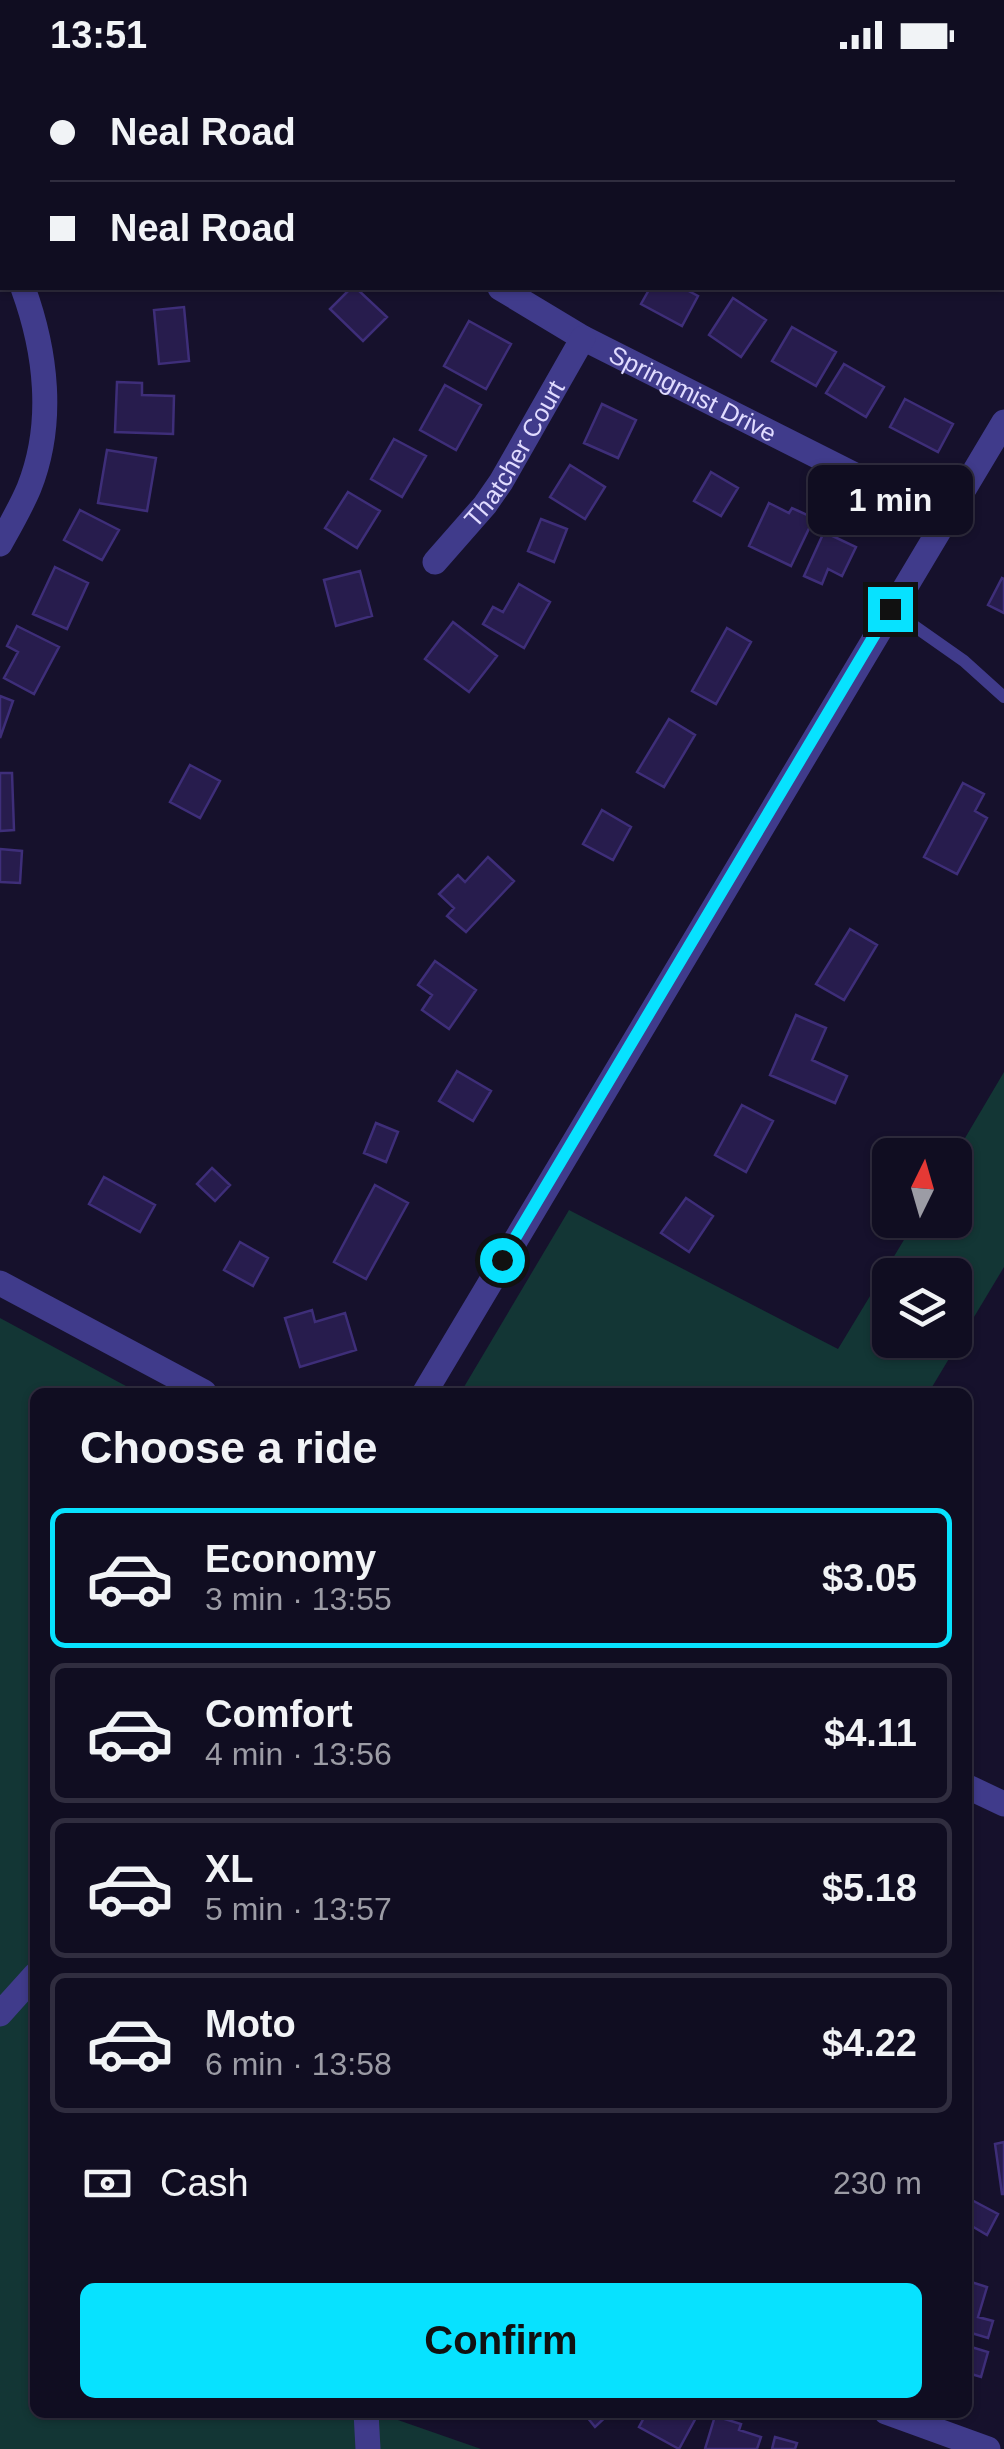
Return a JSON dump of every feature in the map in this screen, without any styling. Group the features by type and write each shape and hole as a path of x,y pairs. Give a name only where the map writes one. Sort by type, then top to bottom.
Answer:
{"street":[{"path":"0,544 29,489 44,422 42,352 24,290"},
{"name":"Springmist Drive","path":"503,290 583,338 944,520"},
{"name":"Thatcher Court","path":"435,562 502,482 583,338"},
{"path":"426,1388 1004,422"},
{"path":"0,1284 196,1388"},
{"path":"972,1789 1004,1804"},
{"path":"0,2014 30,1981"},
{"path":"366,2418 368,2449"},
{"path":"903,2418 988,2449"}],"lane":[{"path":"890,609 964,661 1004,696"}],"green space":[{"path":"1004,1072 1004,1267 972,1320 972,1258 893,1258 905,1238 972,1238 972,1138 965,1138"},
{"path":"569,1210 838,1349 872,1293 872,1358 949,1358 931,1388 463,1388"},
{"path":"0,1318 130,1388 30,1388 30,2418 395,2418 481,2449 0,2449"}],"building":[{"path":"349,290 358,290 387,317 363,341 330,309"},
{"path":"649,290 687,290 698,296 682,326 641,304"},
{"path":"733,298 766,320 741,357 709,335"},
{"path":"184,307 189,361 159,364 154,310"},
{"path":"469,321 511,344 486,389 444,366"},
{"path":"792,327 836,352 816,386 772,361"},
{"path":"844,364 884,387 866,417 826,393"},
{"path":"117,382 142,383 142,395 174,396 173,434 115,432"},
{"path":"445,385 481,405 456,450 420,430"},
{"path":"905,399 953,424 938,452 890,427"},
{"path":"602,404 636,420 618,458 584,443"},
{"path":"394,439 426,456 402,497 371,479"},
{"path":"107,450 156,458 147,511 98,503"},
{"path":"570,465 605,487 585,519 550,497"},
{"path":"711,472 738,488 721,516 694,501"},
{"path":"348,492 380,511 357,548 325,528"},
{"path":"769,503 789,513 792,508 814,518 791,566 749,546"},
{"path":"80,510 119,530 102,560 64,540"},
{"path":"541,519 567,529 554,562 528,551"},
{"path":"824,532 856,547 842,576 828,569 822,584 804,576"},
{"path":"55,567 88,583 67,629 33,614"},
{"path":"360,571 372,616 336,626 324,580"},
{"path":"1004,579 1004,613 988,605"},
{"path":"519,584 550,602 524,648 483,624 493,607 503,612"},
{"path":"453,622 497,656 469,692 425,659"},
{"path":"17,626 59,647 34,694 4,678 18,652 7,646"},
{"path":"727,628 751,642 716,704 692,691"},
{"path":"0,696 13,701 0,738"},
{"path":"669,719 695,735 664,787 637,772"},
{"path":"190,765 220,781 200,818 170,802"},
{"path":"0,773 12,773 14,830 0,831"},
{"path":"963,783 984,794 975,811 987,818 957,874 924,857"},
{"path":"602,810 631,827 613,860 583,844"},
{"path":"0,849 22,851 20,883 0,882"},
{"path":"488,857 514,881 466,932 447,916 454,908 439,894 458,875 465,882"},
{"path":"850,929 877,945 844,1000 816,984"},
{"path":"435,961 476,990 449,1029 422,1010 432,995 418,985"},
{"path":"796,1015 826,1028 812,1060 847,1076 835,1103 770,1075"},
{"path":"457,1071 491,1091 473,1121 439,1101"},
{"path":"742,1105 773,1121 746,1172 715,1155"},
{"path":"376,1123 398,1132 386,1162 364,1153"},
{"path":"212,1168 230,1185 215,1201 197,1184"},
{"path":"104,1177 155,1205 140,1232 89,1204"},
{"path":"375,1185 408,1203 366,1279 334,1262"},
{"path":"686,1198 713,1216 689,1252 661,1233"},
{"path":"240,1242 268,1258 253,1286 224,1270"},
{"path":"312,1310 315,1322 345,1313 356,1350 300,1367 285,1318"},
{"path":"1004,2142 1004,2194 1002,2194 995,2144"},
{"path":"972,2200 998,2214 987,2235 972,2226"},
{"path":"972,2282 987,2287 978,2317 993,2321 988,2338 972,2333"},
{"path":"972,2347 988,2352 981,2377 972,2374"},
{"path":"588,2418 605,2418 595,2427"},
{"path":"644,2418 696,2418 679,2449 639,2427"},
{"path":"714,2418 741,2424 739,2430 761,2437 757,2449 705,2449"},
{"path":"775,2437 797,2443 795,2449 772,2449"}],"route":[{"path":"502,1260 890,609"}]}
